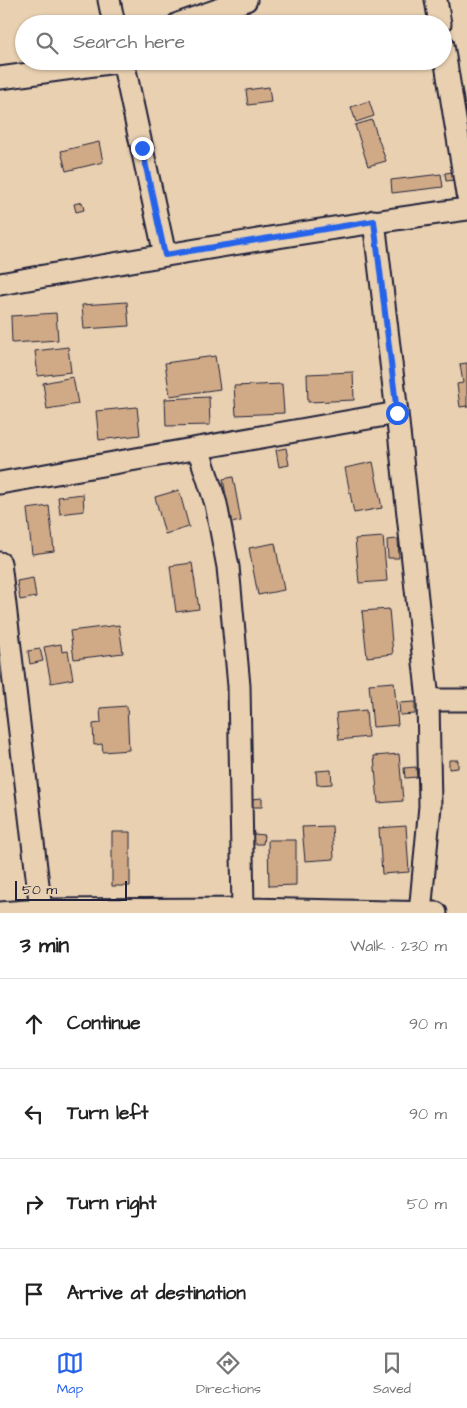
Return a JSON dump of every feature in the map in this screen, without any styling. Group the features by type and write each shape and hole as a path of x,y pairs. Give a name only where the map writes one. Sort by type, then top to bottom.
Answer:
{"street":[{"path":"110,0 112,15"},
{"path":"204,15 246,0"},
{"path":"436,0 438,15"},
{"path":"0,78 58,70"},
{"path":"125,70 165,255"},
{"path":"447,70 467,194"},
{"path":"0,284 374,221 467,209"},
{"path":"374,221 428,700 430,806 420,913"},
{"path":"0,482 397,413"},
{"path":"198,448 216,504 228,567 239,686 243,909"},
{"path":"0,562 41,910"},
{"path":"428,700 467,700"},
{"path":"0,913 41,910 243,909 436,913"}],"building":[{"path":"269,87 271,102 248,105 246,90"},
{"path":"369,101 374,116 356,122 351,107"},
{"path":"372,120 386,161 368,166 355,125"},
{"path":"99,142 103,162 66,171 61,151"},
{"path":"453,172 454,180 446,181 445,173"},
{"path":"441,174 443,187 392,193 391,180"},
{"path":"82,202 84,210 76,212 74,204"},
{"path":"127,302 129,326 84,329 82,305"},
{"path":"56,313 58,340 12,343 11,316"},
{"path":"68,347 71,372 38,376 35,351"},
{"path":"215,356 220,389 170,396 165,363"},
{"path":"467,363 467,406 460,407 457,384 463,383 460,364"},
{"path":"353,372 354,400 308,402 307,374"},
{"path":"73,377 78,404 47,409 43,383"},
{"path":"282,384 284,413 236,415 234,386"},
{"path":"209,397 210,425 166,426 165,399"},
{"path":"137,407 140,435 99,440 96,411"},
{"path":"286,448 289,465 279,467 276,450"},
{"path":"373,462 382,508 354,513 345,468"},
{"path":"233,477 241,521 231,523 223,479"},
{"path":"179,490 189,527 165,534 155,497"},
{"path":"83,494 84,511 60,514 58,497"},
{"path":"49,506 54,551 32,554 27,509"},
{"path":"383,537 387,581 359,583 355,539"},
{"path":"398,539 399,558 388,558 387,540"},
{"path":"275,543 284,590 258,595 249,548"},
{"path":"192,563 199,609 176,612 170,566"},
{"path":"33,578 36,597 20,600 17,581"},
{"path":"389,609 393,654 367,657 362,611"},
{"path":"119,625 123,653 74,659 70,631"},
{"path":"61,644 62,652 68,651 73,679 51,683 44,647"},
{"path":"40,649 43,661 30,664 28,651"},
{"path":"394,682 398,725 373,727 369,684"},
{"path":"415,702 415,714 400,715 399,703"},
{"path":"127,706 129,750 103,752 102,744 94,745 93,724 101,723 100,708"},
{"path":"366,710 368,737 339,740 336,713"},
{"path":"399,754 403,801 378,803 374,756"},
{"path":"449,760 458,760 458,768 449,769"},
{"path":"416,767 417,777 405,778 404,768"},
{"path":"331,770 332,784 317,785 316,771"},
{"path":"262,798 262,807 252,807 252,799"},
{"path":"332,826 334,859 305,861 302,827"},
{"path":"406,826 409,872 382,874 379,828"},
{"path":"112,832 130,832 130,886 112,886"},
{"path":"253,834 264,835 263,844 253,844"},
{"path":"268,840 296,840 296,885 269,886"}],"route":[{"path":"142,148 165,255 374,221 397,413"}]}
